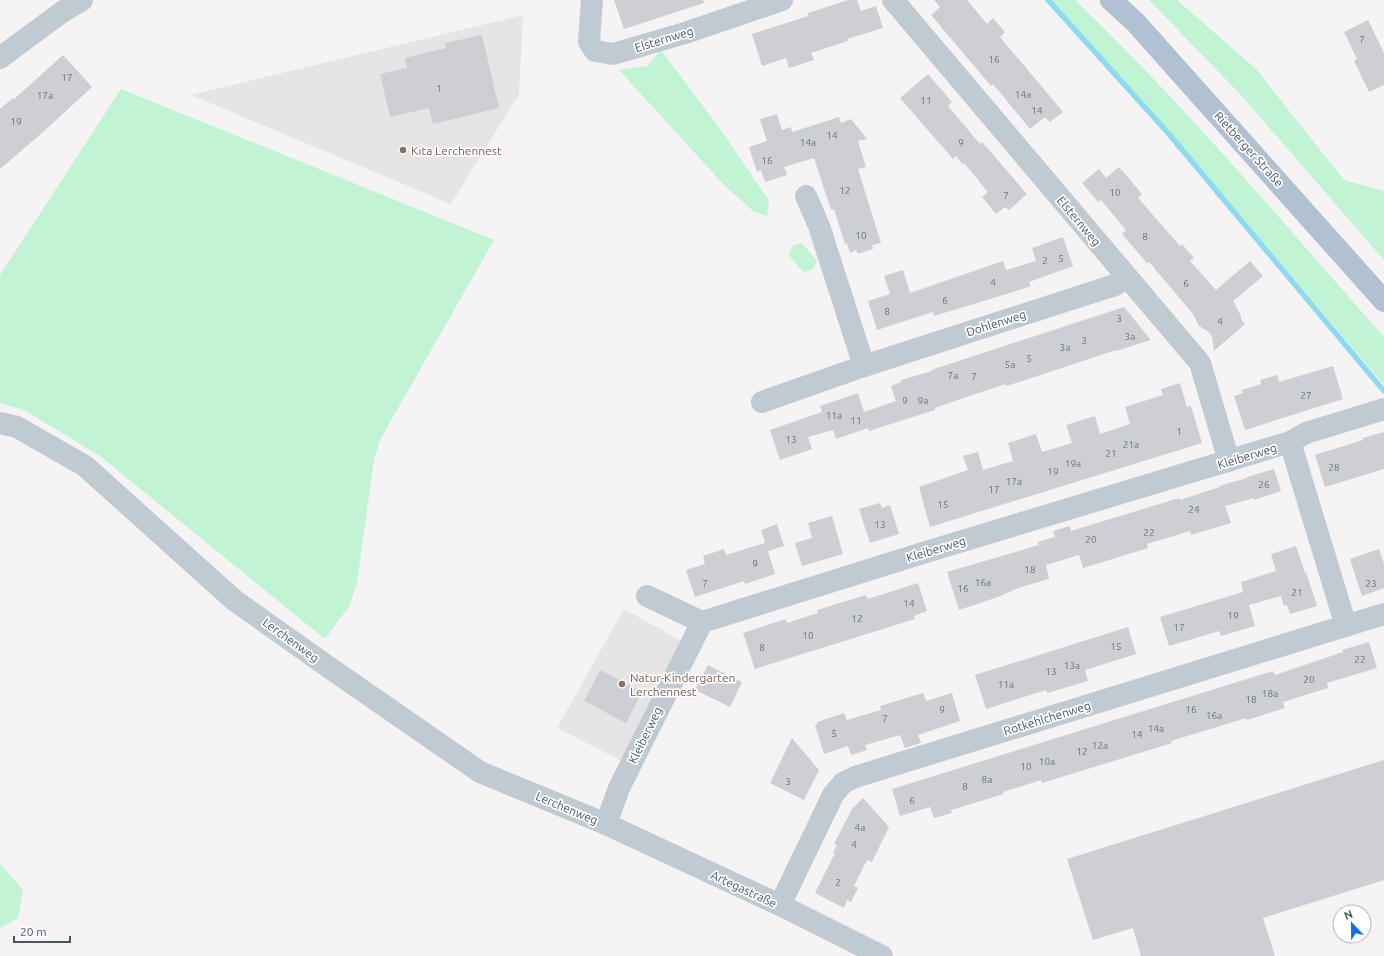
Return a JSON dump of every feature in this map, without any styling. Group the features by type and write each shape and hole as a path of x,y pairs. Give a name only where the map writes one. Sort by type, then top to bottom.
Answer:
{"main road":[{"name":"Rietberger Straße","path":"1111,0 1141,29 1384,301"}],"street":[{"path":"0,58 62,12 82,0"},
{"name":"Elsternweg","path":"592,0 589,42 595,51 613,54 782,0"},
{"name":"Elsternweg","path":"893,0 1200,363 1229,461"},
{"path":"806,196 819,226 864,366"},
{"name":"Dohlenweg","path":"762,402 864,366 1115,285 1127,277"},
{"name":"Kleiberweg","path":"606,824 619,788 702,622 926,552 1290,442 1306,433 1384,409"},
{"name":"Lerchenweg","path":"0,423 17,427 85,466 234,600 480,772 606,824"},
{"path":"1290,442 1346,626"},
{"path":"647,596 702,622"},
{"name":"Rotkehlchenweg","path":"780,905 833,795 843,783 855,777 1384,614"},
{"name":"Artegastraße","path":"606,824 780,905 882,956"}],"shaded area":[{"name":"Kita Lerchennest","path":"523,15 519,94 451,204 191,95"},
{"name":"Natur-Kindergarten Lerchennest","path":"624,609 682,641 624,762 557,728"}],"green space":[{"path":"1051,0 1075,0 1116,40 1233,165 1384,337 1384,385 1208,177"},
{"path":"1149,0 1177,0 1256,69 1344,180 1384,191 1384,260 1240,94"},
{"path":"661,50 721,130 769,201 767,216 753,211 724,185 619,70 647,66"},
{"path":"121,89 494,240 381,438 374,459 357,582 350,605 325,639 100,456 24,410 0,403 0,275"},
{"path":"802,243 817,261 812,270 803,272 788,254 794,245"},
{"path":"0,864 23,890 18,918 0,928"}],"building":[{"path":"614,0 703,0 704,3 624,29"},
{"path":"848,0 857,0 861,11 876,6 883,28 847,39 848,41 811,53 814,60 789,68 786,58 762,66 752,34 808,16 808,13"},
{"path":"934,0 967,0 987,24 993,18 1005,32 1000,37 1063,112 1050,122 1045,117 1030,129 993,84 991,86 931,15 940,7"},
{"path":"1368,20 1384,53 1384,85 1369,92 1354,61 1357,59 1344,32"},
{"path":"482,35 499,108 433,124 429,108 390,117 380,74 407,68 405,58 446,48 445,43"},
{"path":"63,55 92,87 0,169 0,109 13,98 14,99"},
{"path":"928,74 952,102 948,106 980,144 982,142 1027,194 1009,210 1005,207 996,214 982,197 988,192 964,163 962,164 956,156 953,159 900,98"},
{"path":"777,114 782,130 791,127 792,132 839,117 841,123 851,119 867,139 858,141 866,167 858,169 881,243 872,245 873,249 858,254 856,250 850,253 847,243 845,244 834,209 831,210 814,158 784,167 787,175 765,182 761,170 757,172 749,147 767,141 760,119"},
{"path":"1119,167 1142,194 1138,198 1180,246 1182,244 1194,258 1190,261 1216,290 1250,261 1263,276 1233,301 1241,316 1241,319 1245,324 1214,351 1212,337 1209,332 1199,326 1193,314 1149,262 1147,263 1122,234 1126,230 1101,200 1098,202 1082,183 1099,169 1106,178"},
{"path":"1063,237 1073,266 1029,282 1031,286 1013,292 934,316 933,312 877,330 868,301 890,294 884,276 903,270 910,293 1003,261 1006,270 1036,261 1032,248"},
{"path":"1124,307 1151,340 1007,386 1006,384 935,408 935,410 869,431 868,428 836,439 833,430 808,437 812,449 780,460 770,430 822,412 820,406 858,393 864,412 896,401 891,386 901,382 901,380"},
{"path":"1333,366 1343,399 1245,430 1234,396 1243,393 1242,390 1261,384 1260,380 1277,375 1279,382"},
{"path":"1180,383 1187,407 1191,406 1202,443 930,527 919,487 968,470 963,456 978,452 983,470 1013,461 1008,443 1036,434 1042,452 1072,443 1066,425 1095,416 1100,434 1130,424 1125,407 1163,395 1161,389"},
{"path":"1384,432 1384,469 1325,487 1315,455"},
{"path":"1274,469 1281,491 1254,500 1254,498 1225,506 1231,523 1191,535 1190,531 1147,544 1148,548 1083,568 1079,555 1046,565 1049,579 1021,587 998,597 959,610 947,572 1039,545 1038,542 1055,537 1053,531 1070,526 1071,531 1179,498 1180,500"},
{"path":"880,503 882,508 890,505 899,534 870,543 859,509"},
{"path":"832,516 843,554 802,566 795,543 812,538 808,523"},
{"path":"777,524 784,546 768,551 775,574 745,584 744,581 695,597 686,570 705,564 703,556 724,549 726,555 765,543 761,530"},
{"path":"1296,546 1317,606 1290,614 1287,605 1284,606 1281,596 1249,605 1255,626 1221,636 1219,631 1169,646 1160,617 1243,592 1241,582 1276,571 1271,554"},
{"path":"1379,549 1384,564 1384,588 1362,596 1350,559"},
{"path":"918,583 927,611 914,616 915,619 755,669 743,633 786,619 787,623 818,613 817,610 866,595 868,599"},
{"path":"1128,627 1136,654 1085,670 1088,681 1047,693 1046,690 986,709 975,675"},
{"path":"1369,642 1377,668 1327,683 1328,688 1283,702 1285,708 1247,720 1246,718 1171,741 1172,743 1042,783 1041,780 1003,792 1004,794 951,810 952,813 934,818 930,807 900,816 892,789 1273,671 1275,675 1343,652 1342,650"},
{"path":"708,665 742,682 730,707 695,690"},
{"path":"600,670 642,692 626,723 584,701"},
{"path":"923,693 926,701 952,693 960,721 918,735 921,743 905,748 900,735 865,745 867,750 851,755 848,746 824,754 815,725 817,722 844,713 847,720 881,710 880,706"},
{"path":"792,738 819,770 804,800 770,783"},
{"path":"1384,760 1384,880 1263,918 1275,956 1141,956 1133,928 1093,940 1067,859"},
{"path":"863,798 889,827 872,862 867,860 854,886 858,888 851,902 847,900 844,908 815,893 835,853 833,853 837,845 834,844 853,807"}],"waterway":[{"path":"1048,0 1168,133 1384,391"}],"place":[{"name":"Kita Lerchennest","path":"403,150"},
{"name":"Natur-Kindergarten Lerchennest","path":"622,684"}]}
